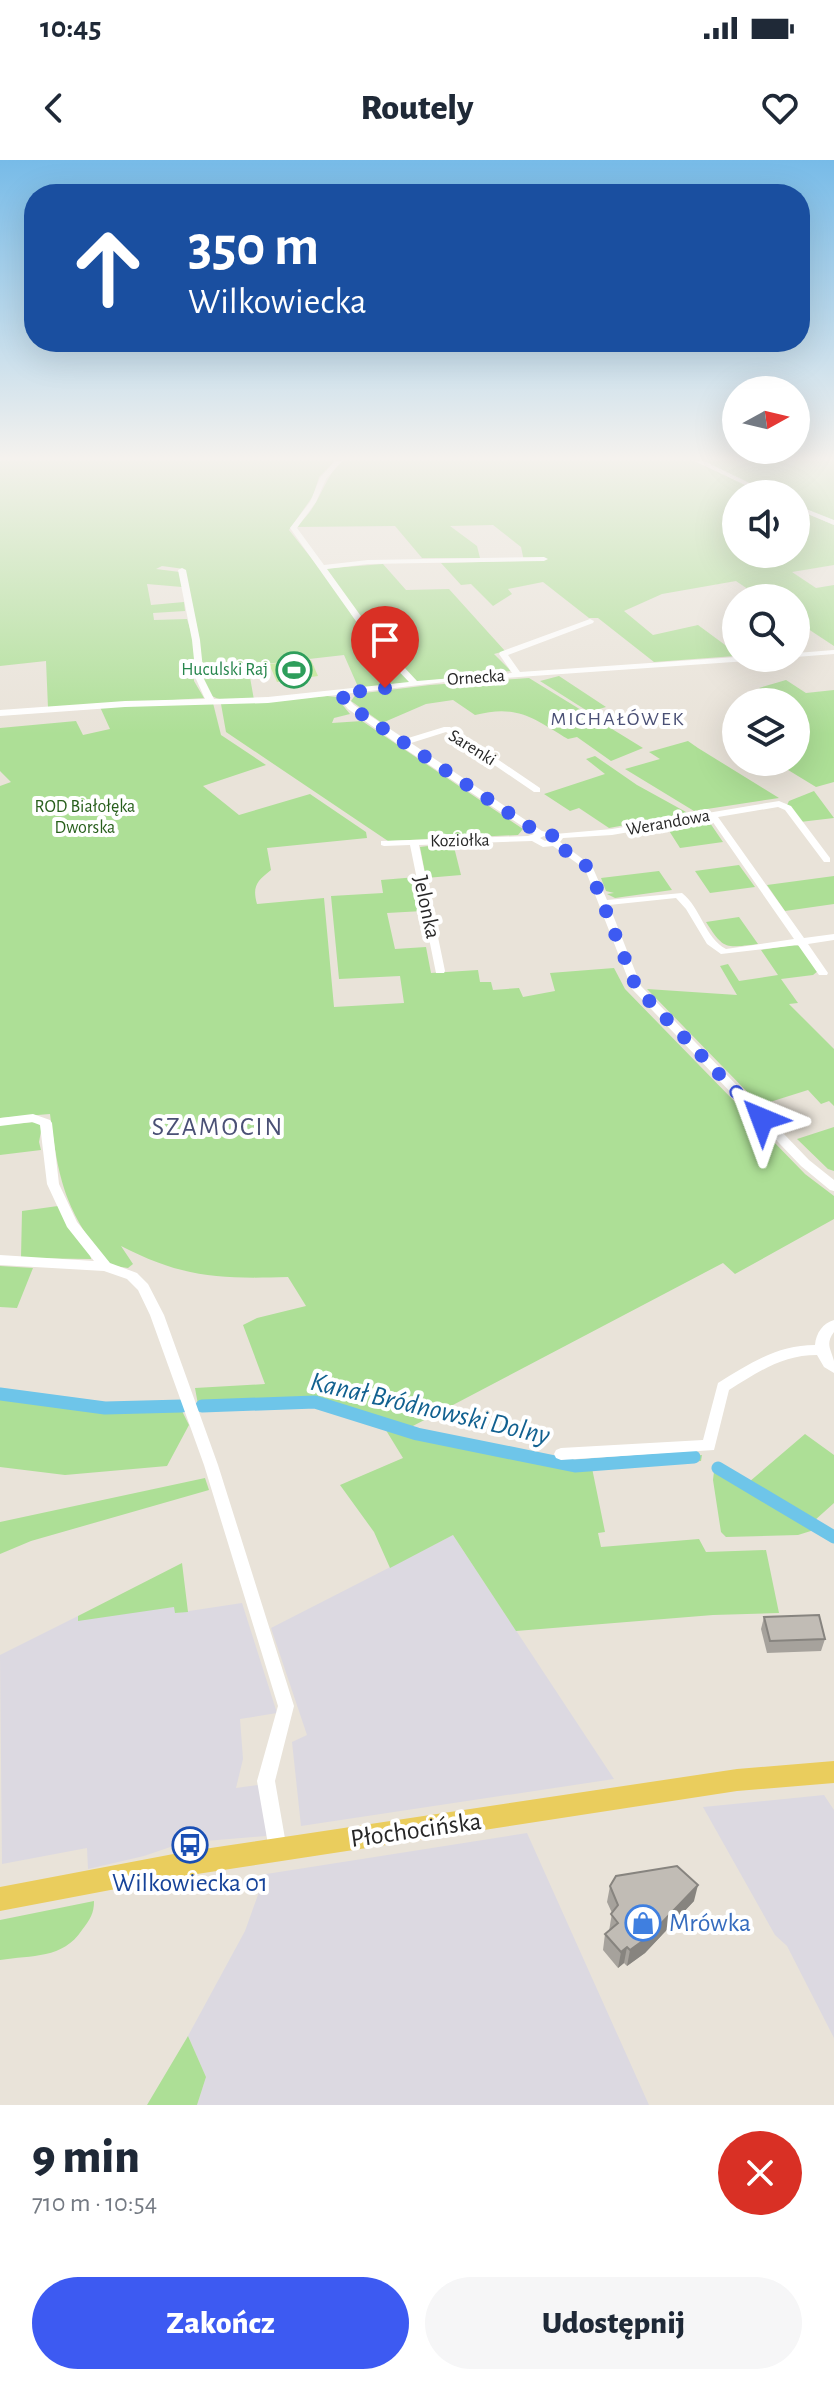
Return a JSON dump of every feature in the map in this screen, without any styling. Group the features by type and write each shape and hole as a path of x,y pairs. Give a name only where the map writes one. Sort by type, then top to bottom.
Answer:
{"main road":[{"name":"Płochocińska","path":"0,1899 184,1864 737,1780 834,1772"}],"street":[{"path":"310,552 373,639 415,683"},
{"path":"321,568 368,562 544,559"},
{"path":"182,570 188,617 196,640 199,684 211,701"},
{"path":"518,675 503,654 590,621"},
{"path":"810,654 834,652"},
{"name":"Ornecka","path":"0,713 211,701 249,702 415,683 722,661"},
{"path":"340,694 351,707 538,836"},
{"name":"Sarenki","path":"402,743 447,729 537,790"},
{"name":"Werandowa","path":"538,836 556,840 779,804 788,808 827,860"},
{"path":"712,815 823,973"},
{"name":"Koziołka","path":"384,843 538,836"},
{"path":"556,840 585,864 636,987 805,1163 834,1187"},
{"name":"Jelonka","path":"414,842 440,971"},
{"path":"603,903 678,895 690,906 717,949 725,952 834,937"},
{"path":"0,1122 33,1118 46,1123 53,1184 72,1224 105,1266"},
{"path":"0,1260 105,1266 132,1276 143,1287 157,1315 211,1465 286,1706 266,1781 278,1850"},
{"path":"834,1325 823,1335 822,1350 834,1368"},
{"path":"561,1454 709,1446 723,1387 779,1354 796,1349 822,1350"}],"shaded area":[{"path":"453,1535 614,1779 301,1826 292,1742 307,1735 271,1628"},
{"path":"242,1603 277,1713 240,1719 243,1759 236,1788 258,1785 269,1825 266,1836 182,1843 88,1869 87,1848 2,1864 0,1655 78,1616 175,1607 176,1613"},
{"path":"824,1795 834,1810 834,2038 787,1946 775,1935 703,1807"},
{"path":"527,1833 649,2105 197,2105 206,2077 188,2036 245,1931 259,1892 260,1875"}],"green space":[{"path":"0,552 306,552 320,569 383,564 406,590 449,589 505,651 494,654 511,671 359,689 344,655 248,666 254,700 219,699 203,687 184,569 162,566 156,569 180,572 182,587 147,584 151,605 184,602 185,611 153,613 154,620 187,619 194,641 194,681 204,698 48,708 46,661 0,666"},
{"path":"417,552 478,552 480,558 422,558"},
{"path":"522,552 722,552 722,568 810,568 810,552 834,552 834,565 792,572 810,584 740,584 736,581 662,594 624,611 653,635 698,625 722,643 722,657 654,662 598,618 589,618 543,582 508,589 512,594 493,606 471,584 461,585 441,563 524,561"},
{"path":"810,584 816,588 834,585 834,646 810,630"},
{"name":"Huculski Raj","path":"311,660 318,676 277,682 269,664"},
{"path":"559,676 606,707 589,712 540,681"},
{"path":"529,678 643,748 611,761 577,737 568,739 534,719 514,712 475,715 453,700 426,704 382,723 351,701 356,694"},
{"path":"786,680 798,688 759,688"},
{"path":"834,690 834,782 816,787 798,776 810,776 810,693"},
{"path":"336,697 350,714 334,718 332,723 362,721 523,829 518,835 388,841 226,732 221,704"},
{"name":"ROD Białołęka Dworska","path":"213,703 221,735 266,765 203,786 239,815 310,794 366,832 367,838 267,848 271,870 259,881 255,893 257,904 324,898 334,1007 404,1003 400,976 339,979 331,896 383,893 381,880 417,877 423,911 387,913 395,949 426,947 431,973 478,970 480,982 491,982 493,990 519,988 523,997 555,991 550,973 614,968 625,989 805,1174 834,1196 834,1219 735,1274 723,1263 411,1427 562,1461 702,1455 701,1461 592,1468 605,1532 598,1533 601,1547 699,1539 706,1552 766,1550 779,1613 713,1615 516,1631 453,1535 390,1568 374,1532 340,1485 403,1458 384,1427 317,1405 199,1410 195,1388 265,1384 243,1325 257,1318 306,1306 288,1277 242,1278 202,1274 164,1265 121,1246 133,1264 128,1268 108,1265 82,1227 66,1194 50,1114 0,1118 0,786 11,782 0,771 0,728 76,721 83,735 110,729 100,707"},
{"path":"688,741 722,763 722,776 743,776 779,798 694,811 625,769 660,759 649,752"},
{"path":"595,756 685,814 609,828 579,808 570,811 544,794 605,774 586,759"},
{"path":"814,791 834,818 800,822 787,805 789,801"},
{"path":"701,820 710,823 723,842 680,848 666,826"},
{"path":"453,843 461,875 426,878 420,847"},
{"path":"739,865 755,887 710,893 695,871"},
{"path":"659,871 672,890 615,898 607,894 614,893 606,891 601,878"},
{"path":"834,876 834,904 785,911 767,885"},
{"path":"739,917 758,944 726,945 706,922"},
{"path":"800,946 818,971 813,975 781,979 798,1003 789,1004 834,1049 834,1106 829,1101 821,1104 808,1090 760,1105 647,989 737,995 720,966 728,964 739,981 778,975 761,950"},
{"path":"36,1122 42,1126 41,1150 0,1155 0,1125"},
{"path":"834,1127 834,1171 828,1169 797,1139"},
{"path":"58,1206 91,1259 21,1258 22,1211"},
{"path":"0,1266 33,1268 17,1308 0,1307"},
{"path":"0,1399 108,1413 182,1411 189,1425 167,1466 65,1475 0,1467"},
{"path":"805,1434 834,1455 834,1503 814,1521 834,1534 834,1542 814,1530 798,1535 726,1537 721,1532 713,1480 715,1463 749,1482"},
{"path":"205,1478 209,1490 31,1541 0,1554 0,1522"},
{"path":"182,1563 188,1612 175,1613 174,1607 78,1621 78,1616"},
{"path":"94,1901 89,1919 66,1946 46,1954 0,1960 0,1920"},
{"path":"188,2036 206,2077 197,2105 147,2105"}],"building":[{"path":"819,1615 825,1639 770,1641 764,1617"},
{"name":"Mrówka","path":"677,1866 698,1885 648,1937 630,1950 627,1947 621,1952 605,1934 618,1923 611,1914 618,1905 610,1886 616,1876"}],"waterway":[{"name":"Kanał Bródnowski Dolny","path":"0,1394 105,1408 182,1406"},
{"name":"Kanał Bródnowski Dolny","path":"202,1406 315,1402 417,1434 575,1466 694,1457"},
{"name":"Kanał Bródnowski Dolny","path":"718,1468 834,1537"}],"place":[{"name":"Huculski Raj","path":"294,670"},
{"name":"Wilkowiecka 01","path":"190,1845"},
{"name":"Mrówka","path":"643,1923"}],"district":[{"name":"MICHAŁÓWEK","path":"618,719"},
{"name":"SZAMOCIN","path":"218,1127"}],"route":[{"path":"385,688 340,694 351,707 402,743 540,834 557,836 555,843 589,868 636,987 762,1119"}]}
